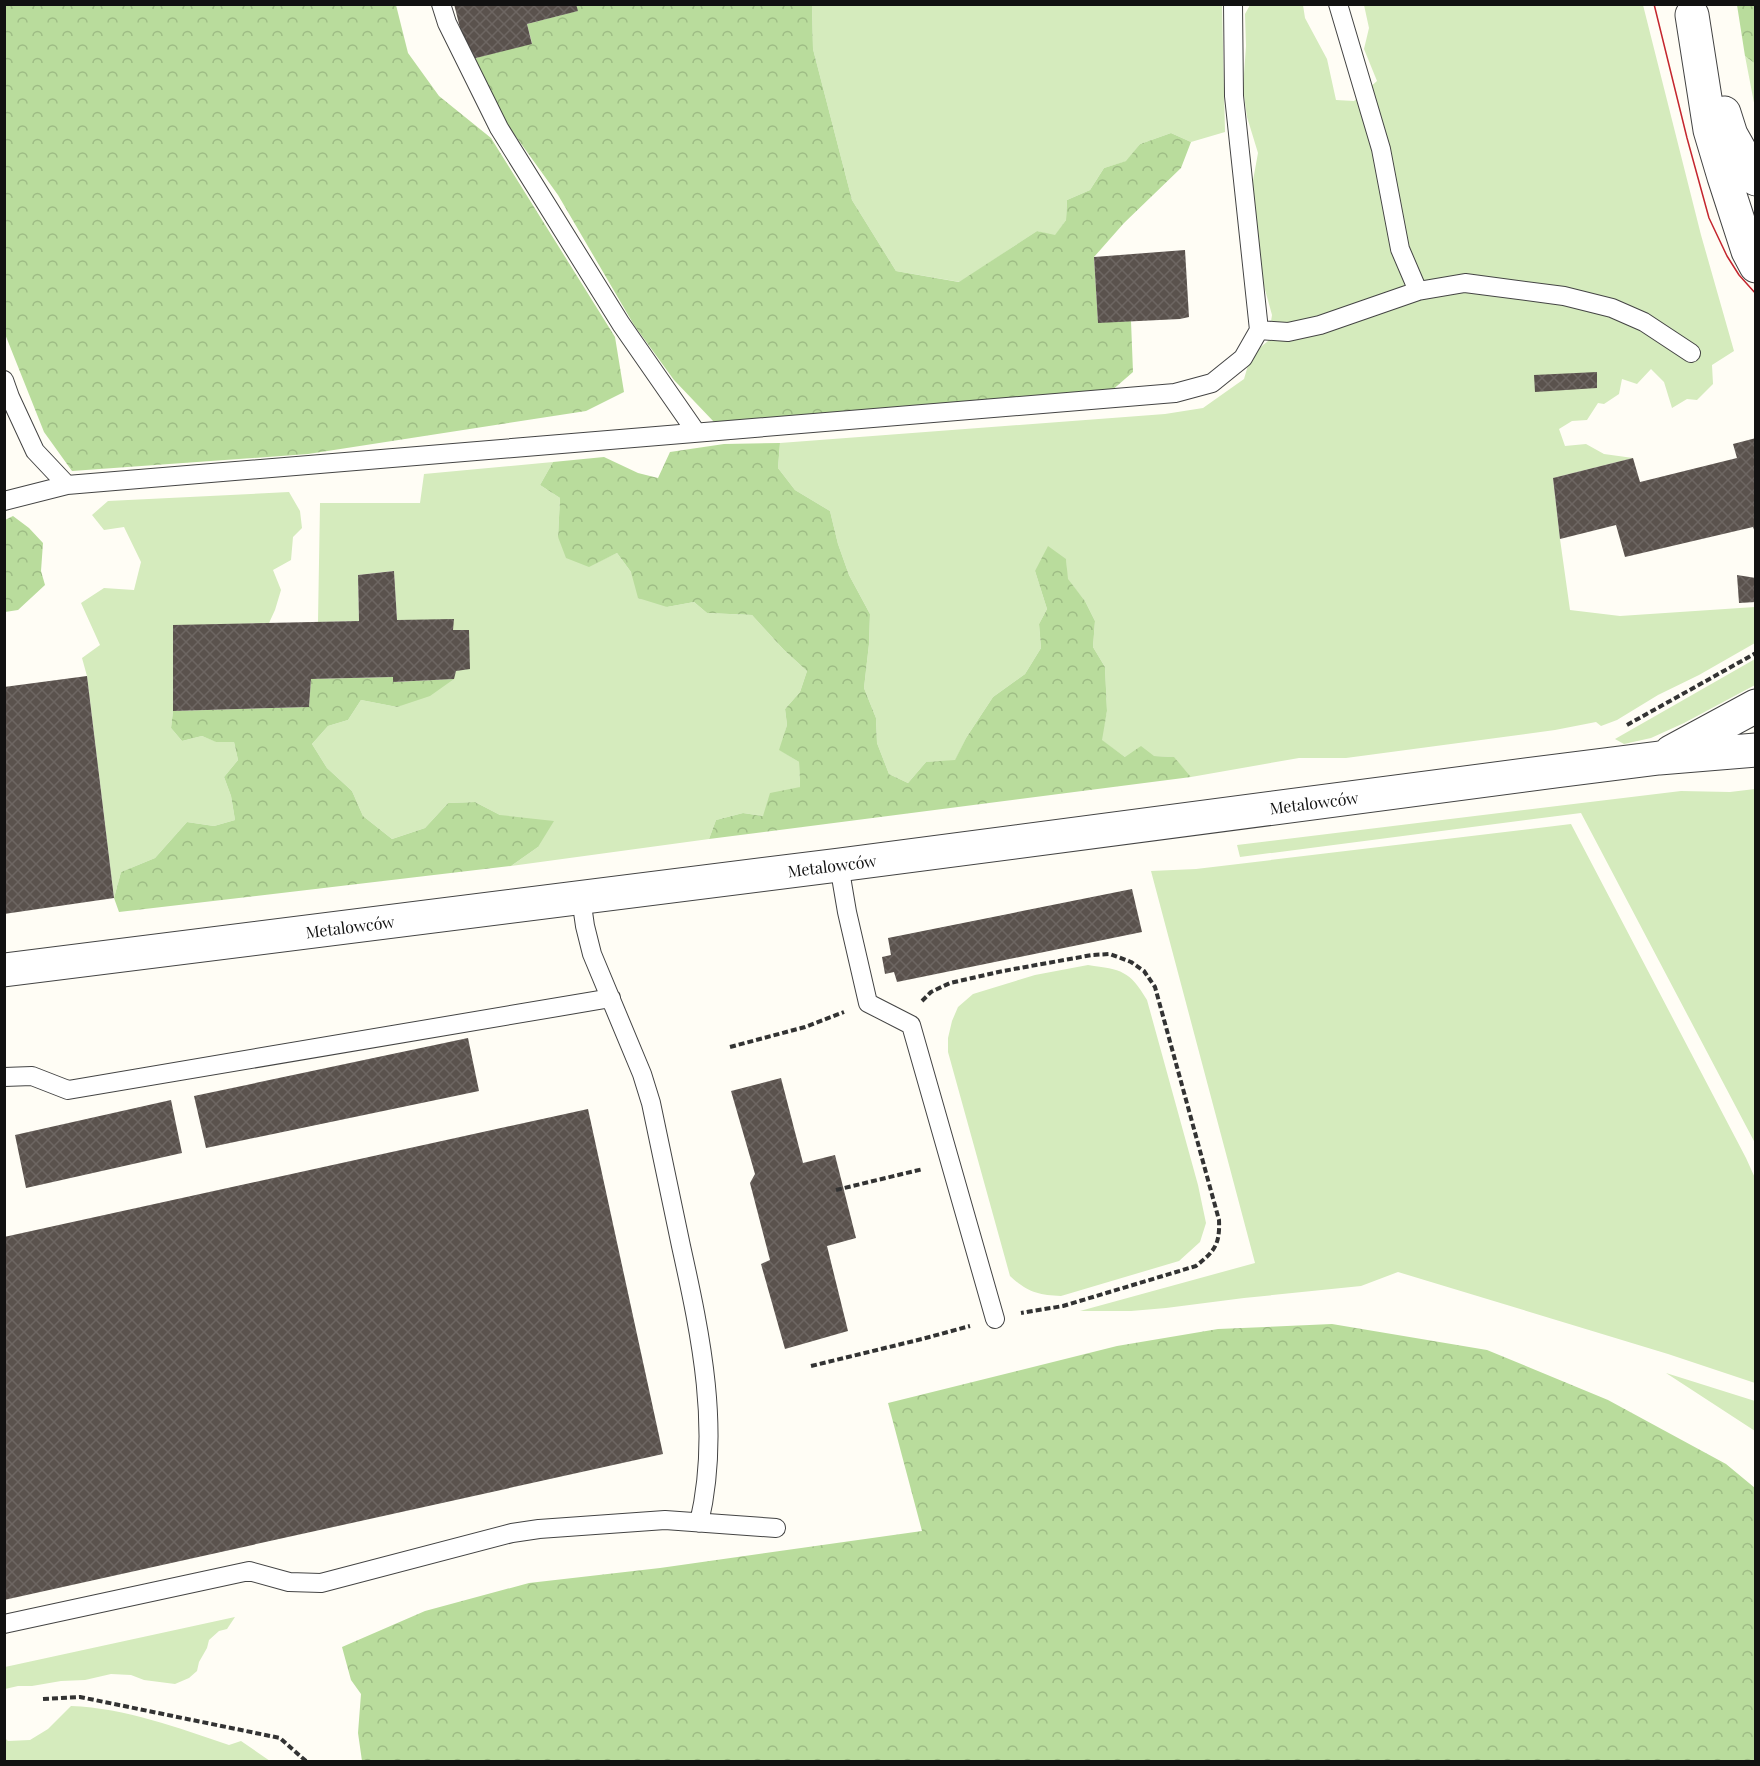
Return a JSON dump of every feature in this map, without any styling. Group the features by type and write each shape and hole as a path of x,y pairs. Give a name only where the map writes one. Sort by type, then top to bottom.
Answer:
{"street":[{"path":"1691,10 1731,135 1755,179"},
{"path":"1691,10 1710,130 1748,251 1755,266"},
{"path":"1659,758 1755,706"},
{"name":"Metalowców","path":"4,970 839,865 1659,758 1755,750"}],"lane":[{"path":"441,4 447,24 499,128 621,324 696,432"},
{"path":"4,501 68,484 1175,393 1212,383 1243,358 1259,330 1234,96 1233,4"},
{"path":"1338,4 1381,150 1400,249 1418,291"},
{"path":"1259,330 1288,332 1320,325 1418,291 1465,284 1564,296 1612,308 1644,322 1691,353"},
{"path":"4,380 35,451 68,484"},
{"path":"839,865 847,912 868,1003 911,1025 995,1319"},
{"path":"581,898 592,954 642,1074 651,1102 698,1330 706,1383 708,1431 705,1496 699,1522"},
{"path":"4,1077 32,1076 68,1090 611,998"},
{"path":"4,1624 249,1571 289,1582 321,1583 521,1532 665,1520 776,1527"}],"path":[{"path":"1622,728 1755,653"},
{"path":"811,1366 922,1340 1028,1311 1064,1305 1196,1266 1211,1255 1220,1237 1220,1220 1155,987 1144,971 1131,962 1110,954 1092,955 950,983 931,992 918,1005 911,1025"},
{"path":"730,1047 805,1027 868,1003"},
{"path":"836,1190 950,1162"},
{"path":"43,1699 80,1697 280,1738 307,1761"}],"green space":[{"path":"5,4 396,5 408,53 439,96 491,138 615,337 624,392 586,411 308,454 72,471 44,432 5,334"},
{"path":"576,5 812,5 813,49 852,200 896,271 959,282 1037,231 1055,235 1066,220 1067,200 1090,190 1104,168 1126,161 1140,144 1171,133 1191,142 1181,168 1124,223 1094,257 1098,322 1131,321 1133,372 1102,399 714,422 674,380 634,325 558,195 504,120 468,60 532,43 527,24 577,11"},
{"path":"812,5 1222,5 1225,132 1191,142 1171,133 1140,144 1127,161 1104,168 1090,190 1067,200 1066,220 1055,236 1037,231 960,282 896,271 852,200 813,49"},
{"path":"1250,5 1303,5 1305,18 1327,59 1336,100 1354,101 1377,81 1364,49 1369,28 1364,5 1643,5 1701,235 1734,351 1712,365 1713,384 1697,400 1687,399 1672,408 1664,382 1651,369 1637,384 1622,379 1619,394 1604,404 1598,403 1587,420 1572,421 1559,429 1565,446 1586,444 1604,454 1633,458 1553,478 1570,610 1620,616 1755,607 1755,643 1658,695 1617,720 1601,726 1596,722 1555,730 1346,758 1299,758 1191,777 1173,757 1125,757 1101,740 1107,711 1105,667 1093,647 1095,621 1085,601 1067,579 1066,559 1035,571 1047,609 1039,624 1041,648 1025,674 993,697 966,738 955,761 926,762 908,783 889,774 877,743 876,718 864,688 870,614 849,575 830,511 795,490 778,468 780,443 1165,414 1203,408 1244,379 1251,355 1268,341 1272,315 1264,286 1255,230 1252,186 1258,153 1247,117 1243,88 1246,46 1245,14"},
{"path":"1737,5 1755,5 1755,66 1745,56"},
{"path":"1745,56 1755,66 1755,108"},
{"path":"780,443 778,468 795,490 830,511 849,575 870,614 864,688 876,718 877,743 889,774 908,783 926,762 955,760 966,738 993,697 1025,674 1041,648 1039,624 1047,609 1035,571 1048,546 1066,559 1068,579 1085,601 1095,621 1093,647 1105,667 1107,711 1102,740 1125,757 1141,746 1154,756 1174,757 1191,777 709,839 716,820 743,813 763,816 770,793 800,787 799,762 779,750 787,725 785,709 800,692 807,671 752,615 707,613 694,602 667,607 638,598 631,572 617,553 589,567 566,558 558,537 560,498 540,485 553,462 604,457 638,473 658,478 670,452 724,444"},
{"path":"553,462 540,485 560,498 558,537 589,566 617,553 631,572 667,607 694,602 707,613 752,615 807,671 800,692 785,709 787,725 780,750 799,762 800,787 763,816 743,813 716,820 709,839 511,866 538,847 500,815 475,802 448,803 425,828 392,839 363,816 352,791 327,768 312,744 328,726 348,720 361,700 397,707 453,679 469,630 453,630 453,620 397,620 394,571 358,575 359,621 318,622 320,503 420,503 424,474"},
{"path":"289,492 300,511 302,528 293,537 291,560 273,570 281,590 269,623 173,626 171,728 182,741 202,736 217,742 234,742 238,760 224,777 231,796 235,820 214,826 187,822 155,858 121,872 114,898 87,676 82,658 100,645 81,603 104,588 134,590 141,562 124,527 104,530 92,515 108,501"},
{"path":"13,516 43,543 41,571 45,585 18,610 5,612 5,520"},
{"path":"1755,659 1755,685 1651,738 1624,744 1615,739"},
{"path":"393,677 394,682 454,679 430,696 397,707 361,700 348,720 328,726 312,744 327,768 352,791 363,816 392,839 425,828 448,803 475,802 500,815 554,821 538,847 511,866 119,912 114,898 121,872 155,858 187,822 214,826 235,820 231,796 224,777 238,760 234,742 216,742 202,736 182,741 171,728 173,711 309,707 311,679"},
{"path":"1755,789 1755,1143 1581,813 1240,857 1237,845 1681,791 1730,792"},
{"path":"1571,824 1755,1178 1755,1383 1668,1354 1398,1272 1361,1286 1166,1308 1080,1311 1255,1263 1151,871 1196,869"},
{"path":"1088,965 1124,973 1135,983 1147,1000 1198,1185 1206,1223 1200,1242 1179,1261 1061,1296 1046,1295 1033,1292 1010,1276 948,1052 948,1038 958,1007 973,994 1035,975"},
{"path":"1332,1324 1487,1350 1608,1400 1726,1464 1755,1488 1755,1761 362,1761 358,1733 361,1694 351,1680 342,1647 425,1611 529,1583 660,1568 922,1531 888,1403 1117,1346 1218,1329"},
{"path":"1666,1373 1755,1401 1755,1431"},
{"path":"235,1617 227,1629 219,1631 209,1640 197,1671 189,1678 175,1684 144,1680 131,1675 111,1674 85,1680 5,1689 5,1667"},
{"path":"71,1706 132,1715 229,1745 241,1741 270,1761 5,1761 5,1738 8,1741 30,1740 48,1729"}],"building":[{"path":"454,4 576,4 578,11 527,24 532,44 468,60"},
{"path":"1185,250 1189,317 1098,323 1094,257"},
{"path":"1597,372 1597,388 1535,392 1534,375"},
{"path":"1756,438 1756,535 1753,527 1625,557 1616,525 1560,539 1553,478 1633,458 1640,482 1737,458 1733,444"},
{"path":"394,571 397,620 454,619 453,630 469,630 470,669 456,671 454,679 393,682 393,677 311,679 309,707 173,711 173,625 359,621 358,575"},
{"path":"1737,575 1756,578 1756,602 1739,603"},
{"path":"87,676 114,898 4,914 4,687"},
{"path":"1132,889 1142,932 897,982 894,972 885,974 882,957 891,955 888,938"},
{"path":"468,1038 479,1091 206,1148 194,1096"},
{"path":"781,1078 803,1163 835,1155 856,1238 827,1246 848,1331 785,1349 761,1264 770,1260 750,1183 755,1174 731,1091"},
{"path":"171,1100 182,1153 26,1188 15,1135"},
{"path":"588,1109 663,1454 4,1600 4,1237"}],"tram line":[{"path":"1654,4 1709,218 1727,256 1739,275 1756,294"}]}
